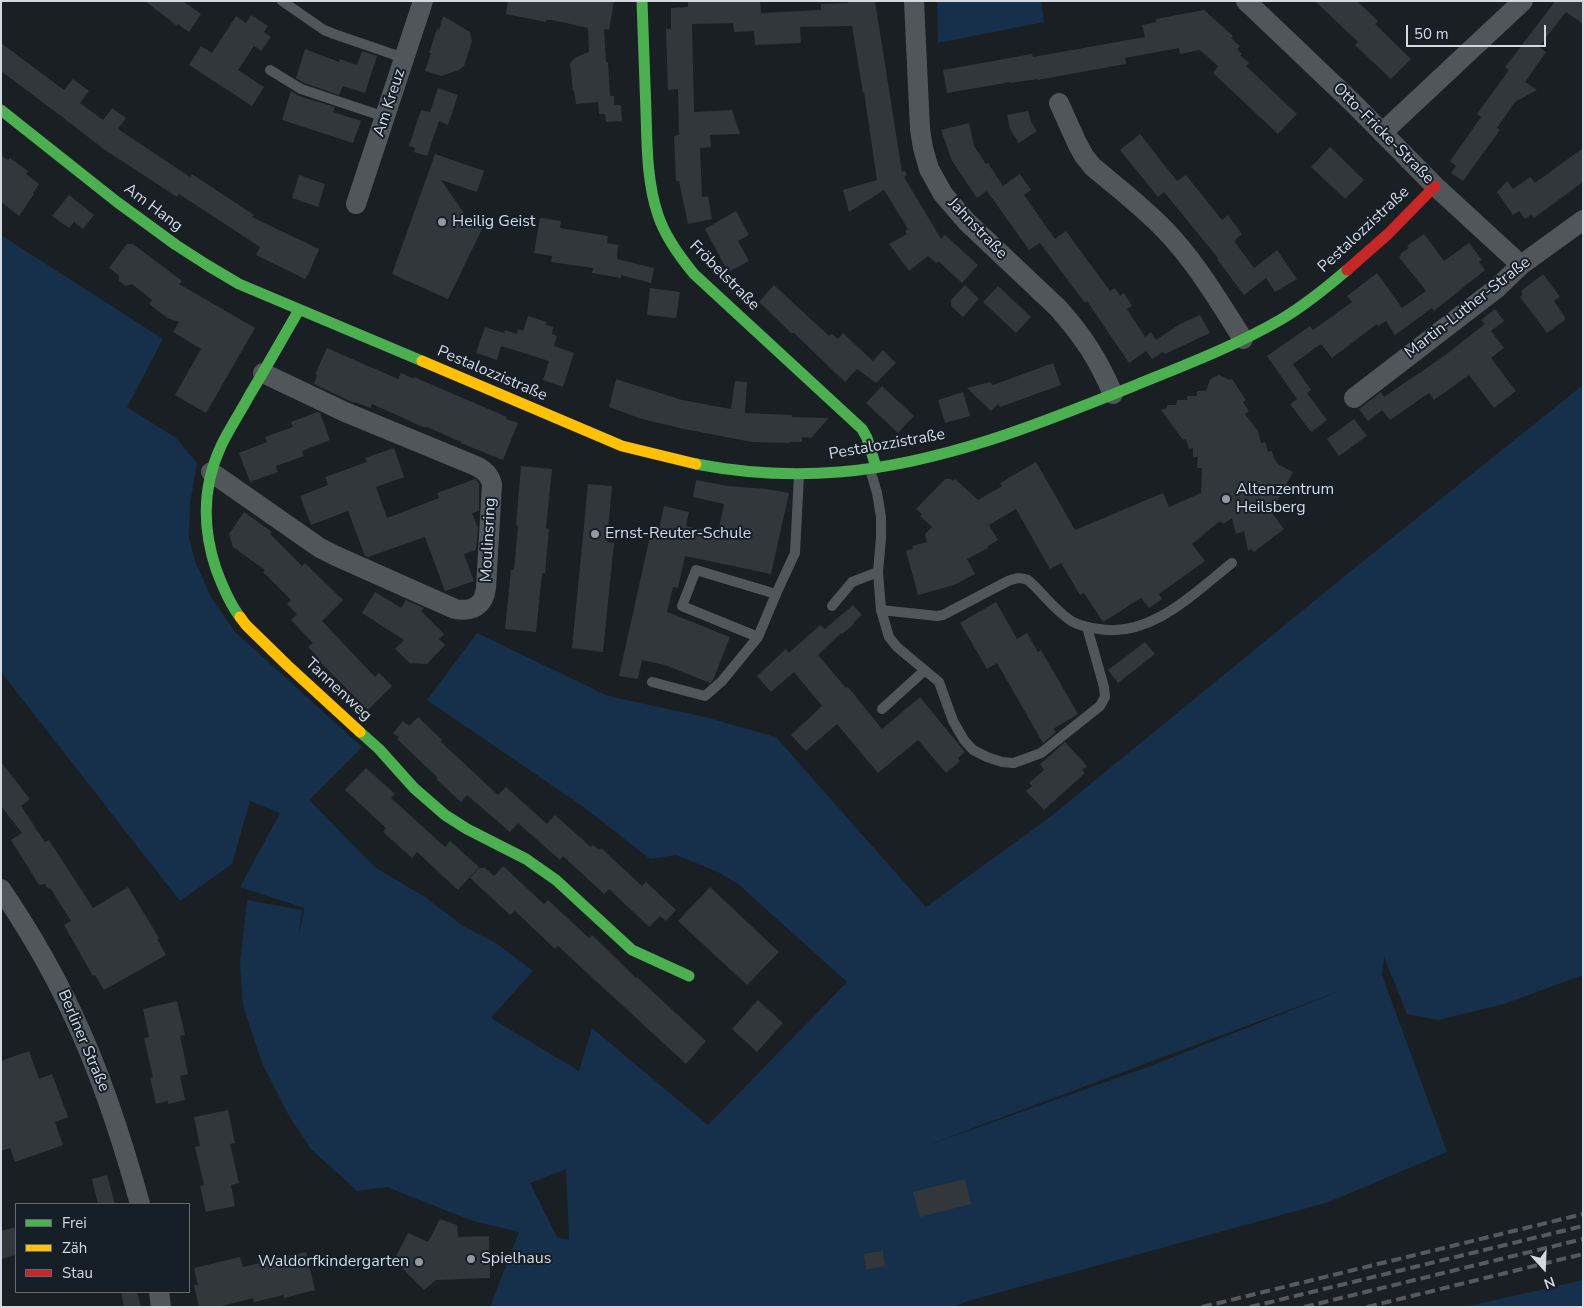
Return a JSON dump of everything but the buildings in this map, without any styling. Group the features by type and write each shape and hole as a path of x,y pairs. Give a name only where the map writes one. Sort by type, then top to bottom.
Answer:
{"street":[{"name":"Am Kreuz","path":"356,204 423,1"},
{"name":"Fröbelstraße","path":"642,1 649,172 654,204 667,235 680,257 694,274 862,429 868,438 873,467"},
{"name":"Jahnstraße","path":"914,1 922,148 933,178 943,194 967,222 1058,308 1071,323 1102,368 1113,394"},
{"name":"Otto-Fricke-Straße","path":"1246,1 1435,186 1521,265"},
{"path":"1382,133 1523,1"},
{"path":"1059,103 1084,156 1093,166 1154,218 1180,246 1206,281 1243,339"},
{"name":"Am Hang","path":"1,110 174,244 239,284 300,310"},
{"name":"Pestalozzistraße","path":"300,310 622,446 667,458 748,471 800,474 850,470 873,467 968,446 1051,418 1113,394 1200,359 1243,339 1301,306 1339,278 1370,252 1435,186"},
{"name":"Martin-Luther-Straße","path":"1354,398 1497,288 1521,265 1583,220"},
{"name":"Tannenweg","path":"300,310 221,446 211,472 206,493 205,521 210,552 223,588 236,612 246,625 281,659 379,749 430,804 467,829 526,859 556,880 632,950 690,976"},
{"name":"Moulinsring","path":"211,472 320,548 336,556 455,609 467,611 482,602 486,588 492,484 490,477 476,466 346,412 262,373"},
{"name":"Berliner Straße","path":"1,889 55,979 87,1045 118,1127 140,1203"},
{"path":"158,1293 161,1307"}],"lane":[{"path":"282,2 324,30 404,58"},
{"path":"270,70 301,89 385,117"},
{"path":"873,467 881,516 882,538 878,572 881,610 889,637 897,647 939,682 953,721 964,740 974,750 1002,762 1014,763 1041,753 1100,706 1104,697 1104,687 1086,627"},
{"path":"652,682 705,696 722,681 758,637 795,553 800,474"},
{"path":"881,610 937,616 1008,581 1022,577 1028,580 1060,612 1073,622 1086,627 1107,631 1140,627 1180,604 1232,562"},
{"path":"758,637 682,606 696,570 776,594"},
{"path":"832,606 852,582 878,572"},
{"path":"882,709 925,670"}],"shaded area":[{"path":"937,1 1041,1 1044,22 938,43"},
{"path":"1,235 163,339 127,407 176,438 197,463 190,504 189,538 195,561 211,597 235,632 362,747 309,800 376,868 425,897 463,926 496,943 533,971 491,1018 579,1071 592,1028 708,1125 847,982 738,884 718,872 676,855 650,859 585,808 427,700 477,633 608,696 705,717 776,737 926,907 1050,817 1357,566 1583,385 1583,975 1504,1004 1438,1020 1407,1014 1384,957 1382,975 1447,1152 1329,1202 968,1301 953,1307 490,1307 519,1232 473,1221 387,1187 357,1191 311,1149 289,1116 262,1063 243,1006 240,964 247,900 302,910 298,941 304,908 240,887 280,813 250,801 232,864 180,901 1,672","holes":["1345,989 1148,1067 920,1148","566,1169 569,1240 557,1237 530,1183"]},
{"path":"1583,1280 1583,1307 1464,1307"}],"railway":[{"path":"1202,1307 1583,1214"},
{"path":"1250,1307 1583,1226"},
{"path":"1304,1307 1583,1239"},
{"path":"1367,1307 1583,1254"}],"traffic: fast":[{"path":"642,1 648,164 654,203 669,239 694,274 862,429 867,438 876,467"},
{"path":"1,110 117,202 207,265 239,284 422,361"},
{"path":"696,464 731,470 767,473 839,472 877,468 915,460 990,440 1064,413 1228,347 1289,315 1347,270"},
{"path":"240,617 223,588 211,553 206,522 207,492 215,461 224,440 299,310"},
{"path":"360,732 379,749 414,788 445,815 467,829 526,859 556,880 632,950 689,976"}],"traffic: slow":[{"path":"422,361 622,446 696,464"},
{"path":"240,617 287,665 360,732"}],"traffic: jam":[{"path":"1347,270 1388,234 1435,186"}],"place":[{"name":"Heilig Geist","path":"442,222"},
{"name":"Altenzentrum Heilsberg","path":"1226,499"},
{"name":"Ernst-Reuter-Schule","path":"595,534"},
{"name":"Spielhaus","path":"471,1259"},
{"name":"Waldorfkindergarten","path":"419,1262"}]}
